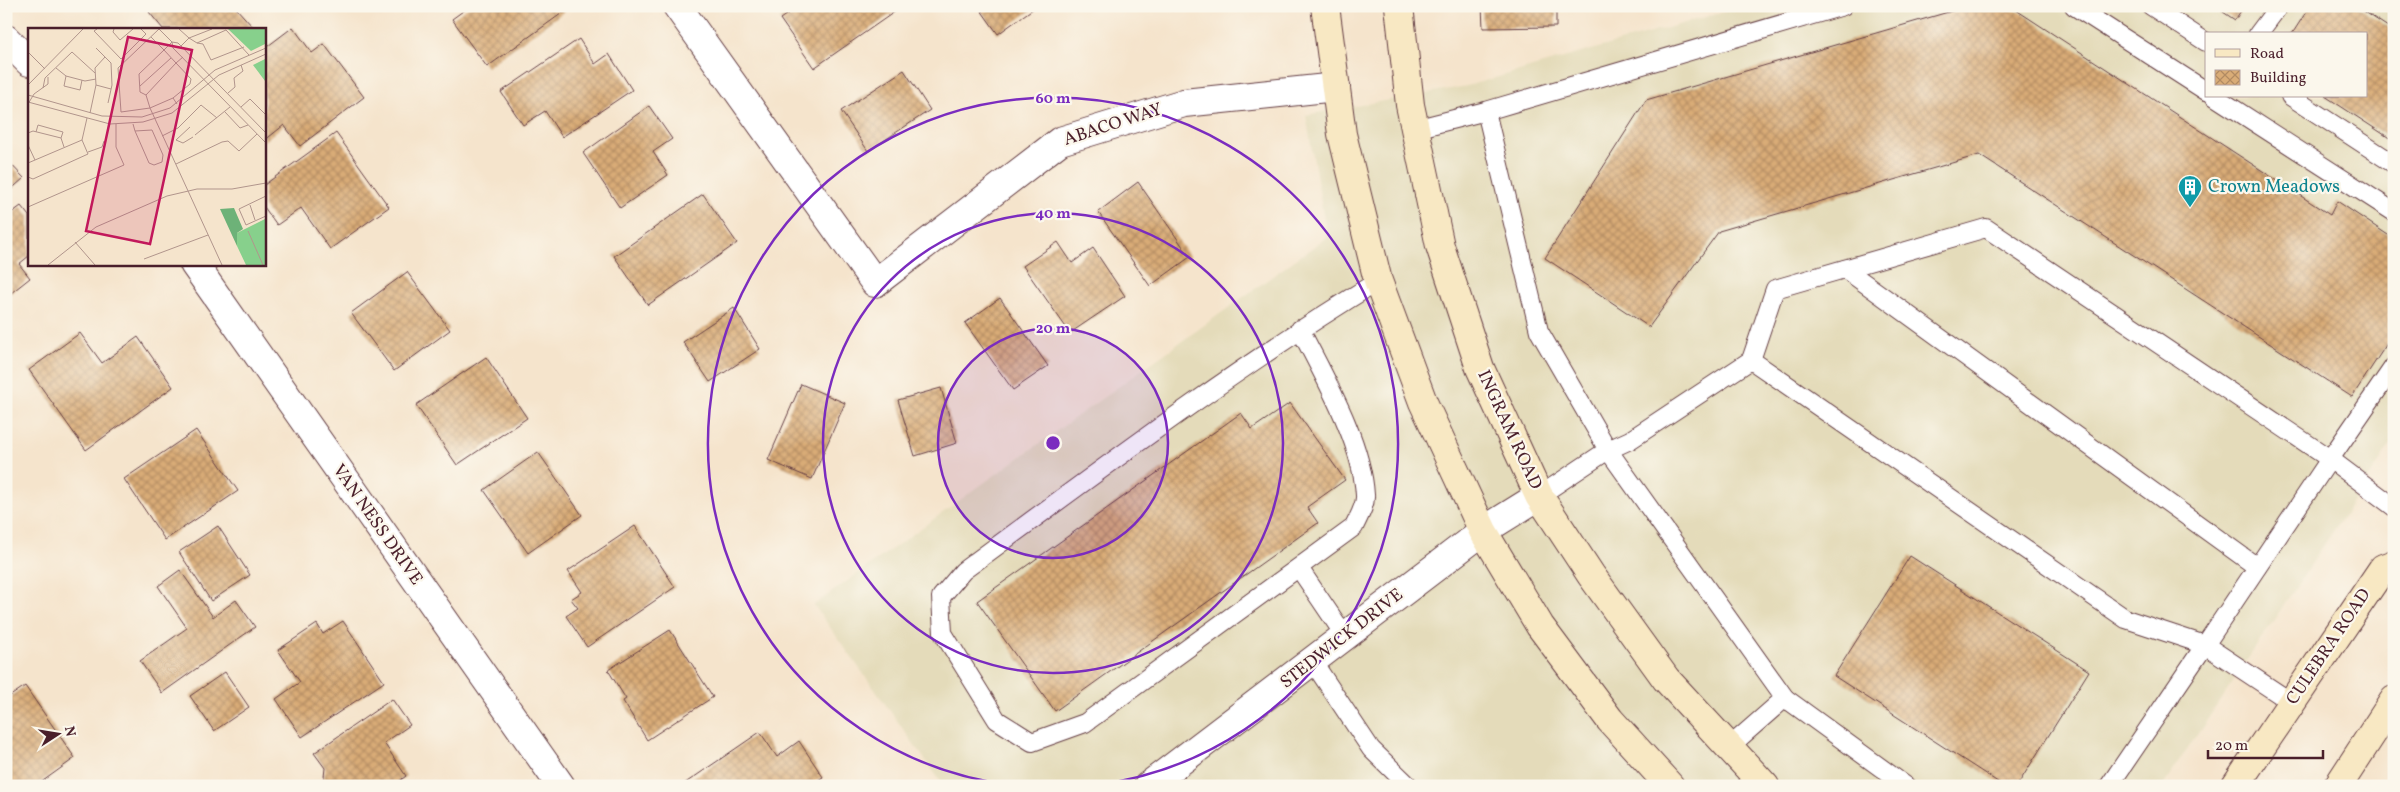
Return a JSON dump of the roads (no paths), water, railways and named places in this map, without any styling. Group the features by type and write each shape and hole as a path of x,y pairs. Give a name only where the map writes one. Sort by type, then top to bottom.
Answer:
{"street":[{"name":"ABACO WAY","path":"677,6 875,283 1060,141 1184,102 1336,87"},
{"path":"1325,6 1342,134 1378,281 1423,402 1483,531 1540,626 1610,720 1670,786"},
{"name":"INGRAM ROAD","path":"1399,6 1410,105 1440,246 1480,368 1539,496 1591,575 1666,679 1765,786"},
{"path":"6,39 28,61"},
{"name":"VAN NESS DRIVE","path":"195,265 561,786"},
{"name":"STEDWICK DRIVE","path":"1148,786 1483,531 1539,496"},
{"name":"CULEBRA ROAD","path":"2235,786 2383,568 2394,564"},
{"path":"2338,786 2394,700"}],"lane":[{"path":"1415,129 1486,111 1843,6"},
{"path":"2074,6 2205,91"},
{"path":"2151,6 2205,41"},
{"path":"2260,32 2279,6"},
{"path":"2217,98 2394,212"},
{"path":"2293,98 2394,164"},
{"path":"1486,111 1539,331 1608,450 1785,698 1906,786"},
{"path":"1539,496 1608,450 1630,440 1751,360 1775,289 1986,228 2330,459 2394,507"},
{"path":"1845,269 2257,568"},
{"path":"1300,328 1330,388 1358,455 1366,497 1354,527 1085,723 1032,742 997,720 943,633 941,597 962,571 1300,328 1378,281"},
{"path":"1751,360 2126,619 2205,645 2291,702"},
{"path":"2109,786 2394,366"},
{"path":"1299,568 1345,636"},
{"path":"1313,662 1371,749 1409,786"},
{"path":"1728,748 1785,698"}],"place":[{"name":"Crown Meadows","path":"2190,208"}]}
